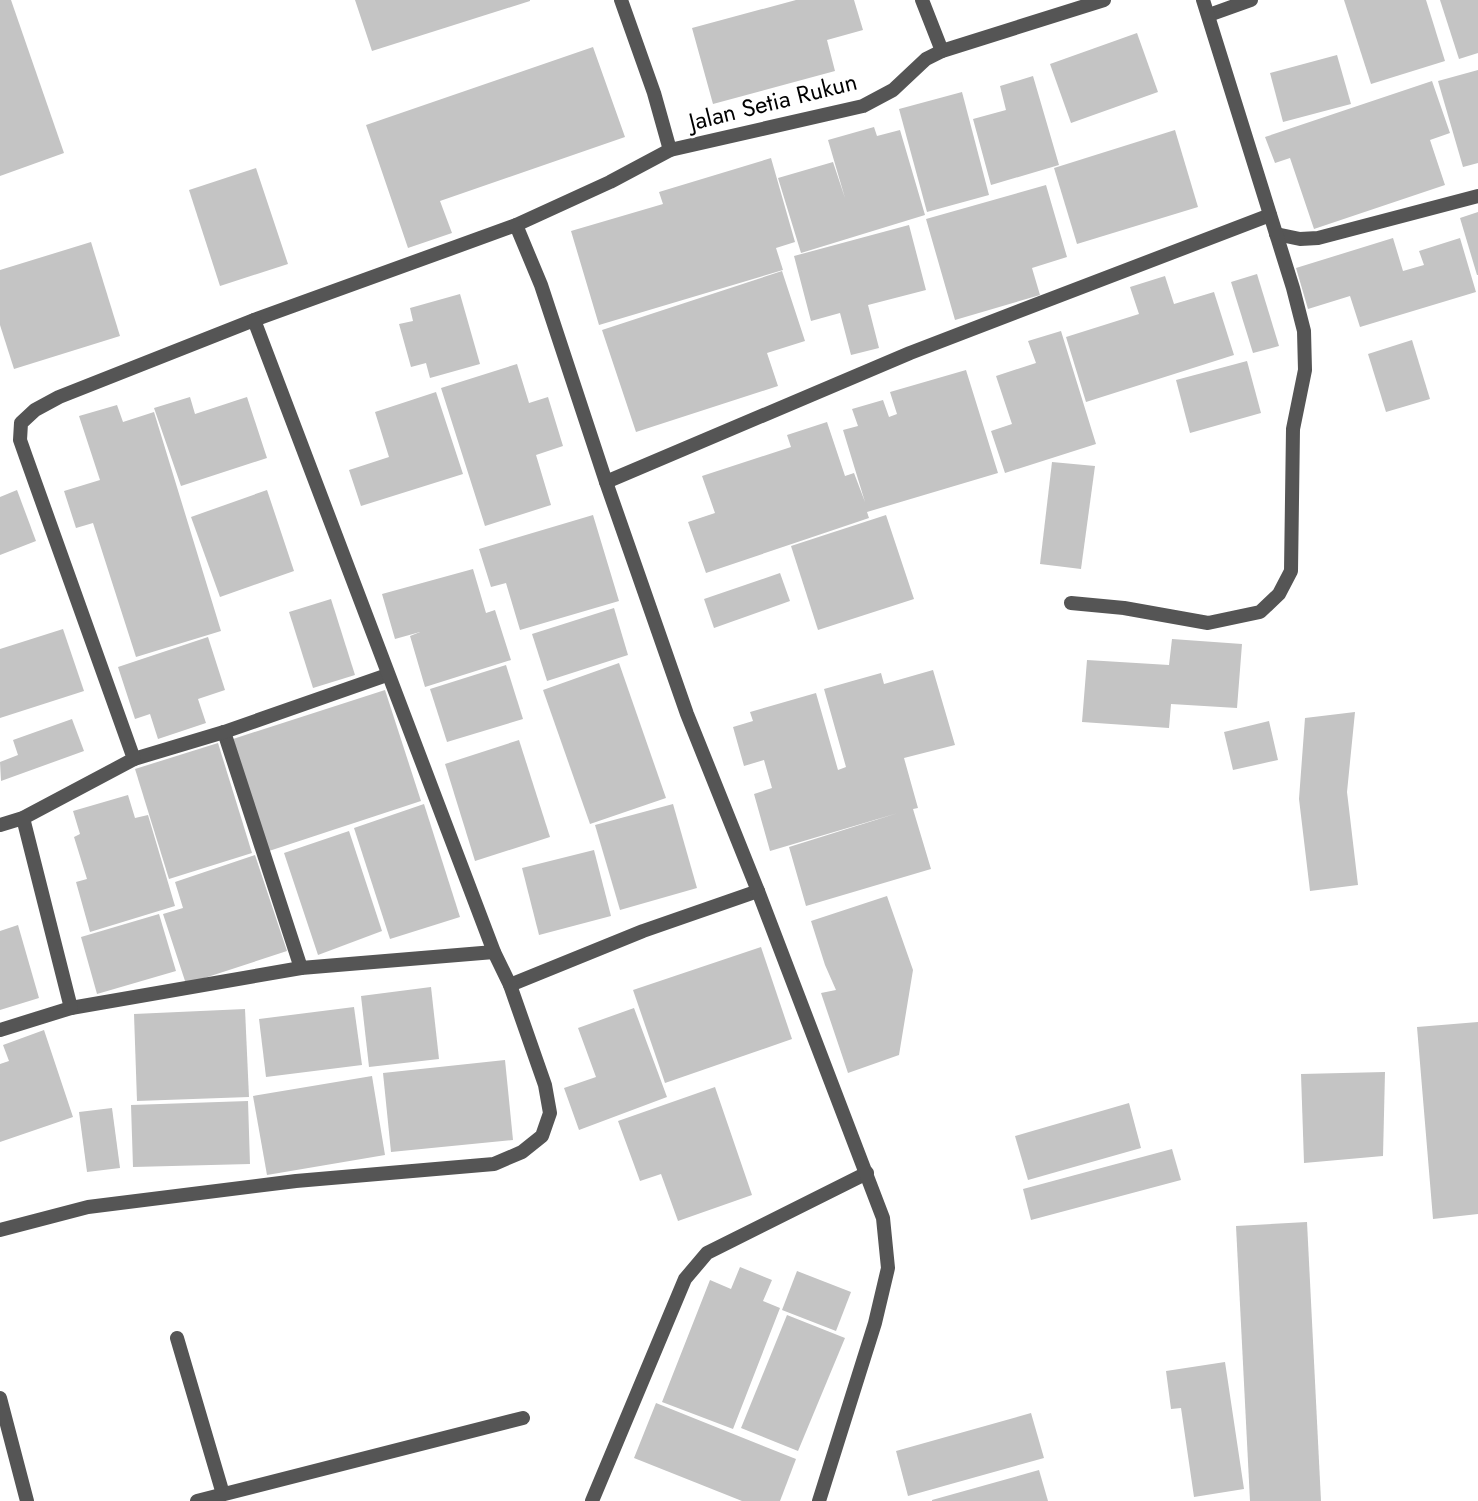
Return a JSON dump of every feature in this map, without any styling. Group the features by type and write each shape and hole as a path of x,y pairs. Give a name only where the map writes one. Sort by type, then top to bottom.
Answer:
{"street":[{"name":"Jalan Setia Rukun","path":"621,0 654,93 670,150 863,106 893,90 926,59 942,51 1104,0"},
{"path":"922,0 942,51"},
{"path":"1071,603 1124,608 1208,624 1260,612 1279,594 1291,571 1293,429 1305,370 1304,331 1203,0"},
{"path":"1209,15 1251,0"},
{"path":"134,759 20,440 21,423 35,410 59,397 254,320 516,225 610,182 670,150"},
{"path":"1276,234 1300,239 1318,238 1478,196"},
{"path":"606,482 910,352 1270,215"},
{"path":"516,225 541,285 687,714 758,891 883,1219 888,1268 875,1323 818,1501"},
{"path":"0,1230 88,1207 296,1181 494,1164 523,1152 542,1136 550,1114 545,1085 510,985 494,952 387,675 254,320"},
{"path":"0,825 23,818 134,759 224,732 387,675"},
{"path":"224,732 300,968"},
{"path":"23,818 71,1008"},
{"path":"510,985 643,930 758,891"},
{"path":"0,1030 71,1008 300,968 494,952"},
{"path":"593,1501 684,1279 707,1253 867,1173"},
{"path":"177,1338 223,1494"},
{"path":"0,1398 27,1501"},
{"path":"197,1501 523,1418"}],"building":[{"path":"0,0 11,0 64,153 0,176"},
{"path":"355,0 530,0 530,1 372,51"},
{"path":"796,0 854,0 863,30 827,40 835,71 713,104 692,28"},
{"path":"1344,0 1426,0 1445,61 1371,84"},
{"path":"1440,0 1478,0 1478,53 1459,59"},
{"path":"1137,33 1158,92 1071,123 1050,64"},
{"path":"593,47 625,137 440,201 452,233 408,248 366,125"},
{"path":"1337,55 1351,104 1283,122 1270,73"},
{"path":"1478,70 1478,163 1463,167 1438,81"},
{"path":"1033,76 1059,165 991,185 973,119 1006,110 1000,86"},
{"path":"1432,81 1450,133 1430,140 1445,185 1314,229 1290,158 1275,163 1265,137"},
{"path":"962,92 989,195 927,212 899,109"},
{"path":"874,127 877,136 900,130 925,215 801,253 778,178 833,162 845,198 828,140"},
{"path":"1175,130 1198,207 1077,244 1054,168"},
{"path":"771,158 795,242 776,248 783,270 599,325 571,231 663,204 659,192"},
{"path":"256,168 288,264 220,286 189,190"},
{"path":"1046,185 1067,257 1032,268 1040,295 955,320 926,219"},
{"path":"1478,212 1478,275 1477,275 1460,218"},
{"path":"909,225 926,290 868,305 879,348 851,355 840,313 811,321 794,256"},
{"path":"1393,238 1403,271 1424,265 1419,251 1460,238 1476,292 1360,327 1350,296 1308,309 1296,268"},
{"path":"91,242 120,336 14,369 0,325 0,270"},
{"path":"782,271 805,341 767,353 778,386 636,432 602,330"},
{"path":"1257,274 1279,346 1253,353 1231,282"},
{"path":"1165,276 1174,304 1214,292 1234,355 1086,402 1066,337 1139,314 1130,287"},
{"path":"460,294 480,364 430,378 426,363 411,367 399,324 413,321 410,308"},
{"path":"1061,331 1096,444 1005,473 991,431 1012,424 996,376 1036,363 1028,341"},
{"path":"1412,340 1430,399 1386,412 1368,354"},
{"path":"1247,361 1261,413 1190,433 1176,380"},
{"path":"517,364 529,403 548,397 563,446 536,455 551,505 485,526 441,388"},
{"path":"966,370 998,473 867,512 869,518 706,573 688,522 715,513 702,476 791,447 787,435 827,422 845,476 854,473 865,502 843,430 858,426 852,409 883,400 889,417 897,414 890,392"},
{"path":"436,392 463,474 361,506 349,470 389,457 375,412"},
{"path":"190,397 195,414 247,397 267,458 181,486 154,408"},
{"path":"117,405 123,422 154,412 221,631 136,657 93,523 76,528 64,491 100,480 79,416"},
{"path":"1052,462 1095,466 1081,569 1040,564"},
{"path":"17,490 36,541 0,555 0,497"},
{"path":"267,490 294,571 220,597 191,517"},
{"path":"593,515 619,601 520,630 506,583 491,587 479,549"},
{"path":"886,515 914,599 818,630 791,546"},
{"path":"473,569 486,613 495,610 511,660 425,687 410,636 420,632 395,639 382,594"},
{"path":"780,573 790,601 714,628 704,599"},
{"path":"331,599 355,675 313,688 289,612"},
{"path":"614,608 628,655 547,681 532,634"},
{"path":"63,629 84,691 0,718 0,649"},
{"path":"208,637 225,690 198,699 206,723 158,739 150,714 135,719 118,667"},
{"path":"1172,639 1242,644 1237,708 1171,704 1169,728 1082,722 1087,660 1169,665"},
{"path":"619,663 666,798 590,824 543,690"},
{"path":"506,665 523,719 447,742 430,689"},
{"path":"933,670 955,745 904,758 918,808 913,809 931,869 806,906 789,847 898,813 770,851 754,794 772,788 764,760 744,766 733,727 753,721 750,712 816,693 838,770 846,767 824,689 881,673 884,684"},
{"path":"385,690 421,801 269,851 233,739"},
{"path":"1355,712 1347,792 1358,885 1310,891 1299,799 1305,718"},
{"path":"72,719 84,751 1,781 0,762 18,755 13,740"},
{"path":"1269,721 1278,760 1233,770 1224,732"},
{"path":"519,740 550,837 475,861 445,764"},
{"path":"218,743 252,853 169,879 135,769"},
{"path":"128,795 135,818 148,815 175,906 90,932 76,882 87,879 74,837 80,834 73,811"},
{"path":"424,804 460,917 390,939 354,828"},
{"path":"673,804 697,888 620,910 595,825"},
{"path":"349,831 382,931 318,955 284,853"},
{"path":"594,850 611,916 539,935 522,868"},
{"path":"255,855 287,951 186,984 163,914 183,908 175,882"},
{"path":"887,896 913,970 899,1055 848,1073 821,993 836,990 811,921"},
{"path":"159,914 176,971 97,994 81,937"},
{"path":"18,925 39,998 0,1010 0,931"},
{"path":"761,947 792,1039 665,1083 633,990"},
{"path":"431,987 439,1059 369,1067 361,996"},
{"path":"354,1007 362,1065 266,1077 259,1019"},
{"path":"634,1008 667,1097 579,1130 564,1088 596,1077 578,1028"},
{"path":"245,1009 249,1097 137,1101 134,1014"},
{"path":"1478,1022 1478,1214 1433,1219 1417,1027"},
{"path":"44,1030 73,1117 0,1142 0,1064 9,1061 3,1045"},
{"path":"505,1060 513,1140 391,1152 383,1073"},
{"path":"1385,1072 1383,1156 1304,1163 1301,1074"},
{"path":"372,1076 385,1155 267,1175 253,1096"},
{"path":"715,1087 752,1195 678,1221 661,1174 640,1181 618,1121"},
{"path":"248,1101 250,1164 133,1167 131,1105"},
{"path":"1129,1103 1141,1148 1028,1180 1015,1136"},
{"path":"112,1108 120,1168 87,1172 79,1112"},
{"path":"1172,1149 1181,1180 1031,1220 1023,1189"},
{"path":"1307,1222 1321,1501 1250,1501 1236,1226"},
{"path":"740,1267 772,1280 763,1301 780,1308 733,1429 662,1402 710,1280 731,1289"},
{"path":"797,1271 851,1292 836,1331 782,1310"},
{"path":"787,1315 845,1338 798,1451 741,1428"},
{"path":"1225,1362 1244,1489 1194,1497 1181,1408 1171,1409 1166,1371"},
{"path":"656,1403 796,1459 780,1501 742,1501 634,1458"},
{"path":"1031,1413 1044,1458 908,1496 896,1451"},
{"path":"1039,1470 1048,1501 932,1501 932,1500"}]}
